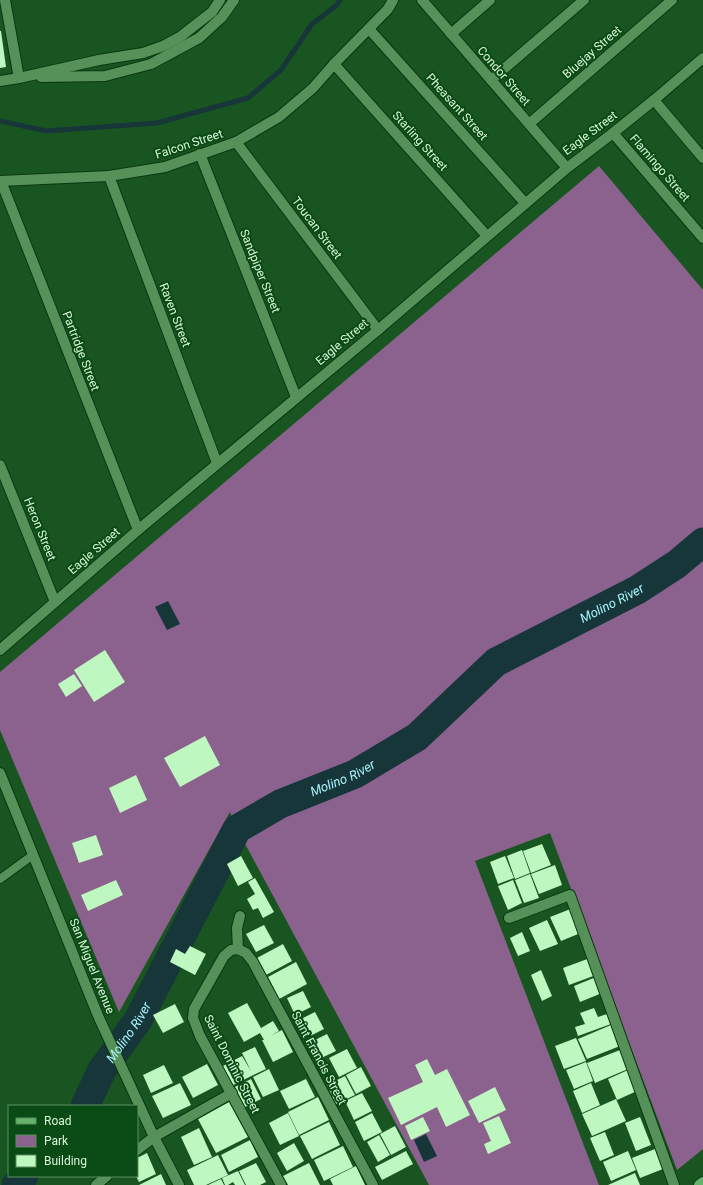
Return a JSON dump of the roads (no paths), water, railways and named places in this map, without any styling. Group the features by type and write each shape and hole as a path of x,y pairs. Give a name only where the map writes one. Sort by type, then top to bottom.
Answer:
{"main road":[{"path":"699,1185 703,1182"}],"street":[{"path":"5,0 19,78"},
{"path":"0,81 99,60 143,53 180,37 212,12 220,0"},
{"path":"19,78 106,76 151,64 199,38 222,17 234,0"},
{"name":"Falcon Street","path":"0,181 109,176 165,168 236,142 279,118 312,88 388,10 394,0"},
{"name":"Condor Street","path":"422,0 567,168"},
{"path":"451,34 490,0"},
{"path":"491,80 584,0"},
{"name":"Bluejay Street","path":"529,124 672,0"},
{"name":"Pheasant Street","path":"369,29 525,203"},
{"name":"Eagle Street","path":"0,650 138,530 378,330 525,203 702,60"},
{"name":"Starling Street","path":"334,64 487,236"},
{"path":"654,100 703,158"},
{"name":"Flamingo Street","path":"613,133 703,238"},
{"name":"Toucan Street","path":"236,142 378,330"},
{"name":"Sandpiper Street","path":"200,154 296,397"},
{"name":"Raven Street","path":"109,176 217,463"},
{"name":"Partridge Street","path":"0,181 138,530"},
{"name":"Heron Street","path":"0,465 56,602"},
{"name":"San Miguel Avenue","path":"0,773 99,1018 154,1137 180,1185"},
{"path":"509,918 570,895 674,1185"},
{"path":"238,949 238,928 240,916"},
{"name":"Saint Dominic Street","path":"238,949 231,950 224,956 198,1001 194,1009 193,1018 200,1036 282,1185"},
{"name":"Saint Francis Street","path":"238,949 246,953 252,962 373,1185"},
{"path":"138,1149 154,1137 232,1093"},
{"path":"96,1185 106,1177"}],"lane":[{"path":"0,879 33,855"}],"water":[{"path":"168,601 180,624 167,630 155,607"},
{"path":"426,1134 437,1156 424,1162 414,1140"}],"waterway":[{"path":"0,121 46,131 157,123 248,98 281,70 312,24 337,5 340,0"},
{"name":"Molino River","path":"85,1105 102,1070 138,1020 237,829 280,804 355,774 417,737 496,662 637,590 677,564 703,542"},
{"name":"Molino River","path":"16,1185 23,1177"}]}
